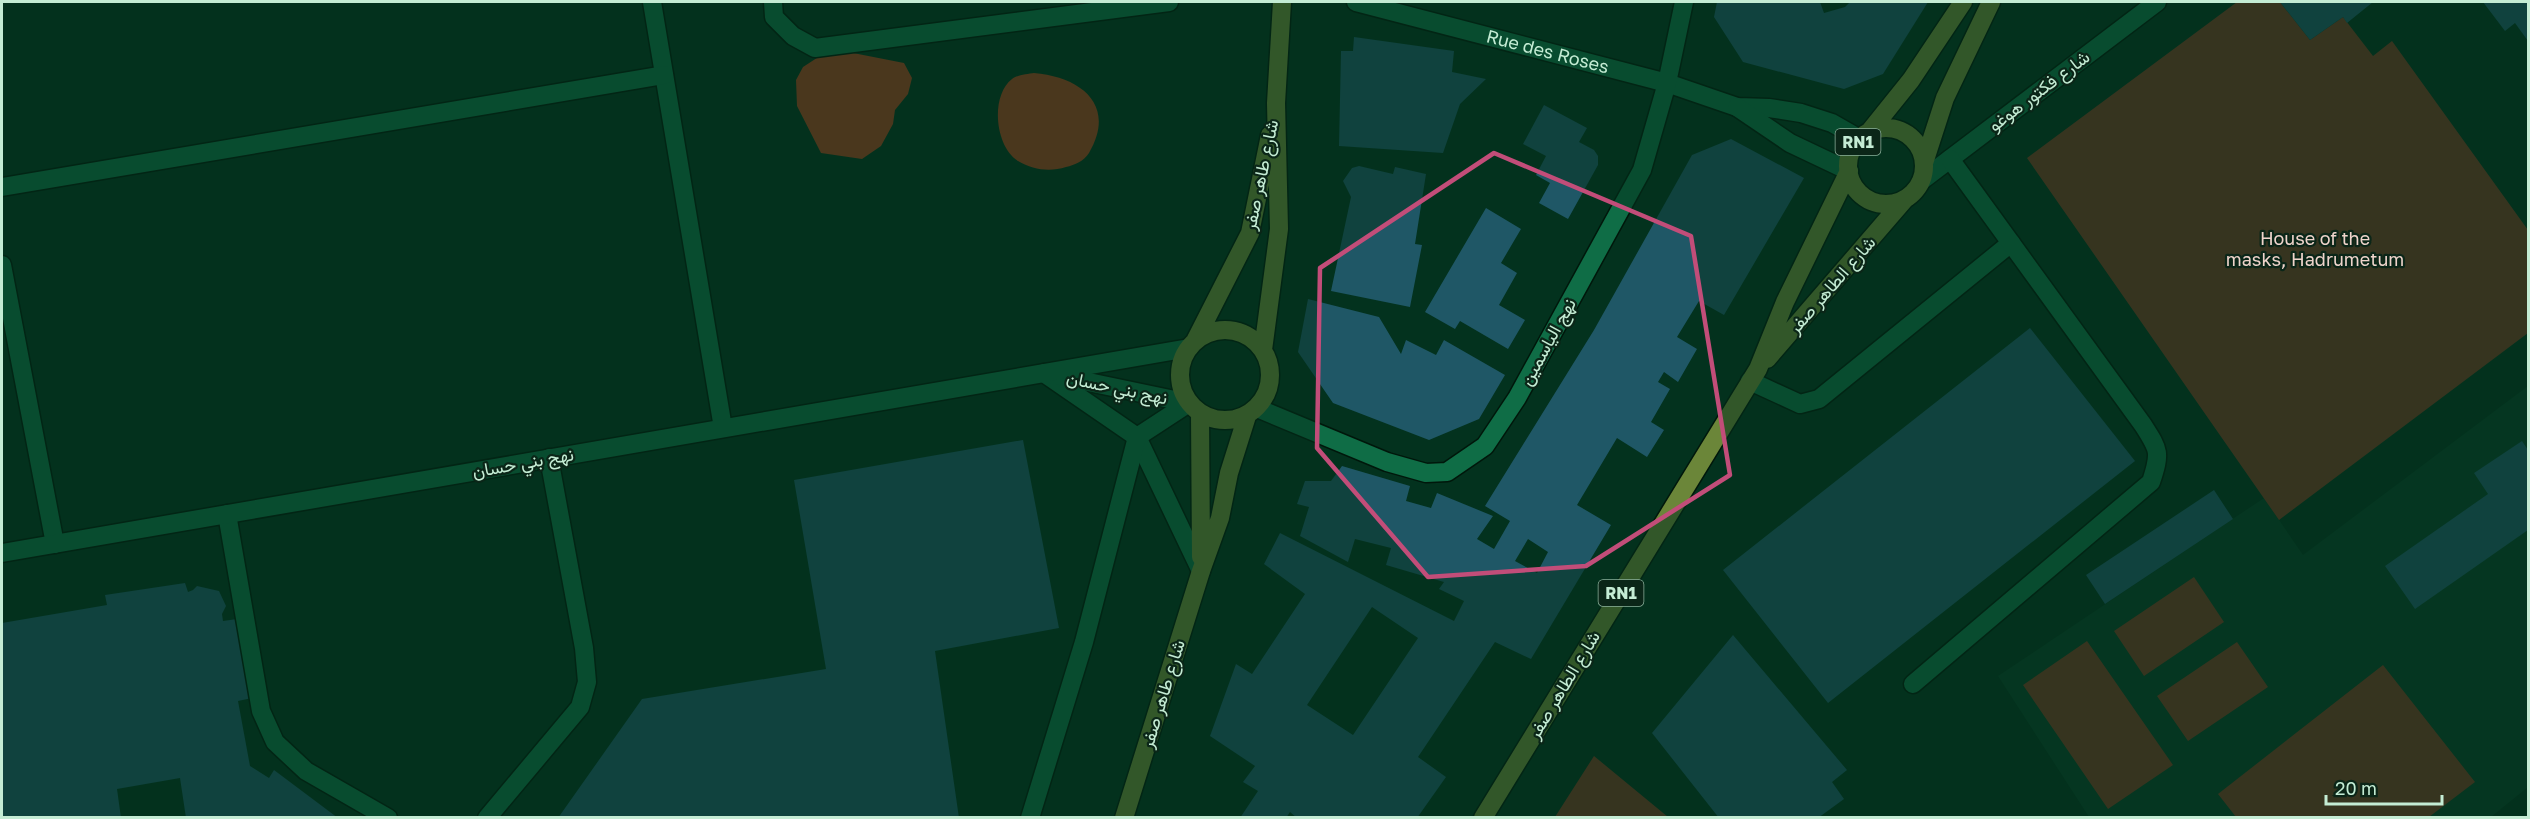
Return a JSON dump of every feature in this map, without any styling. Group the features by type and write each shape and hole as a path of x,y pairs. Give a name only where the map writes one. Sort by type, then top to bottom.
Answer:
{"main road":[{"name":"شارع طاهر صفر","path":"1124,818 1201,571 1220,518 1229,473 1252,412 1266,395 1270,380 1269,364 1263,350 1279,229 1276,104 1282,2"},
{"name":"RN1","path":"1963,2 1911,80 1852,148 1848,159 1852,183 1859,193 1869,200 1893,204 1905,199 1915,191 1945,98 1991,2"},
{"name":"شارع طاهر صفر","path":"1201,571 1195,408 1182,390 1180,375 1182,360 1250,233 1276,104"},
{"name":"RN1","path":"1865,135 1884,128 1899,131 1911,138 1920,149 1922,172"},
{"name":"شارع الطاهر صفر","path":"1484,818 1754,375 1785,302 1849,171"},
{"name":"شارع الطاهر صفر","path":"1754,375 1905,199"},
{"path":"1192,345 1215,332 1238,332 1252,339 1263,350"},
{"path":"1195,408 1223,421 1252,412"}],"street":[{"path":"652,2 723,428"},
{"path":"773,2 774,17 793,36 816,48 1169,2"},
{"name":"Rue des Roses","path":"1356,2 1667,83 1737,107"},
{"name":"نهج الياسمين","path":"1252,412 1387,462 1426,473 1447,472 1485,446 1517,398 1642,170 1667,83 1684,2"},
{"name":"شارع فكتور هوغو","path":"1922,172 1950,159 2157,2"},
{"path":"2,187 663,75"},
{"path":"1737,107 1769,108 1801,113 1865,135"},
{"path":"1737,107 1790,143 1849,171"},
{"path":"1913,684 2151,482 2157,463 2157,447 2143,425 1950,159"},
{"path":"1754,375 1800,404 1819,399 2011,243"},
{"path":"2,265 55,543"},
{"name":"نهج بني حسان","path":"2,553 1044,373 1192,345"},
{"path":"1044,373 1137,437 1201,571"},
{"name":"نهج بني حسان","path":"1044,373 1195,408"},
{"path":"1030,818 1084,642 1137,437 1195,408"},
{"path":"487,818 580,707 588,682 584,648 549,458"},
{"path":"227,514 261,711 275,742 306,771 388,818"}],"highlighted area":[{"path":"1494,153 1691,236 1730,475 1586,566 1428,577 1317,448 1320,268"}],"shaded area":[{"path":"848,52 904,63 912,78 908,94 895,110 893,124 881,146 862,159 821,153 797,106 796,80 803,67 823,54"},
{"path":"1034,73 1066,80 1079,87 1090,96 1096,108 1099,121 1097,136 1087,156 1076,164 1054,169 1036,168 1018,161 1004,145 998,121 1000,97 1012,79"},
{"path":"2528,386 2528,787 2491,817 2089,817 1998,676 2264,498 2303,555"}],"green space":[{"name":"House of the masks, Hadrumetum","path":"2237,2 2280,2 2310,40 2343,17 2373,56 2392,41 2528,230 2528,333 2279,520 2027,158"},
{"path":"2194,577 2224,622 2144,676 2114,631"},
{"path":"2087,641 2173,765 2108,809 2023,685"},
{"path":"2237,642 2268,687 2188,741 2157,696"},
{"path":"2383,665 2475,782 2429,817 2236,817 2218,794"},
{"path":"1594,756 1668,817 1555,817"}],"building":[{"path":"1717,2 1820,2 1824,13 1845,7 1850,2 1928,2 1883,74 1844,89 1743,62 1714,17"},
{"path":"2280,2 2373,2 2347,23 2343,17 2310,40"},
{"path":"2483,2 2528,2 2528,41 2515,23 2505,31"},
{"path":"1354,37 1454,51 1452,72 1486,79 1460,104 1443,153 1339,146 1341,51 1353,51"},
{"path":"1544,105 1587,128 1579,142 1594,150 1598,156 1598,165 1568,219 1539,203 1550,183 1536,175 1546,156 1523,144"},
{"path":"1731,139 1804,178 1724,315 1699,301 1677,337 1697,349 1678,382 1664,372 1658,382 1670,389 1651,422 1664,430 1647,457 1617,438 1577,505 1611,525 1531,659 1495,642 1418,757 1446,777 1417,818 1297,818 1290,812 1286,818 1240,818 1258,791 1243,782 1255,766 1210,736 1236,664 1252,674 1305,594 1264,564 1280,533 1454,621 1464,601 1439,589 1444,582 1386,565 1391,548 1355,539 1348,562 1300,536 1309,507 1297,504 1305,481 1331,481 1342,466 1410,486 1406,501 1431,508 1437,493 1493,516 1477,539 1494,549 1510,521 1485,506 1594,330 1692,155","holes":["1528,539 1548,552 1537,573 1515,561","1372,607 1418,638 1353,735 1307,705"]},
{"path":"1359,166 1393,174 1395,167 1426,174 1415,244 1422,245 1410,307 1331,291 1351,197 1343,181 1352,168"},
{"path":"1486,208 1521,229 1501,263 1517,273 1499,305 1525,320 1508,349 1460,321 1455,329 1425,312"},
{"path":"1308,299 1379,317 1401,354 1406,340 1436,355 1444,340 1505,375 1479,419 1429,440 1333,403 1298,352"},
{"path":"2030,328 2135,461 1828,703 1723,570"},
{"path":"1023,440 1059,628 935,651 959,818 558,818 642,699 826,669 794,480"},
{"path":"2522,441 2528,450 2528,530 2415,609 2385,566 2488,494 2474,473"},
{"path":"2214,490 2233,519 2105,604 2086,575"},
{"path":"185,583 188,592 197,586 219,591 226,606 222,614 223,621 237,619 252,698 238,701 250,766 269,778 274,770 338,818 186,818 180,778 117,789 121,818 2,818 2,623 107,605 105,595"},
{"path":"1733,635 1847,770 1832,782 1844,799 1818,818 1719,818 1652,733"}]}
